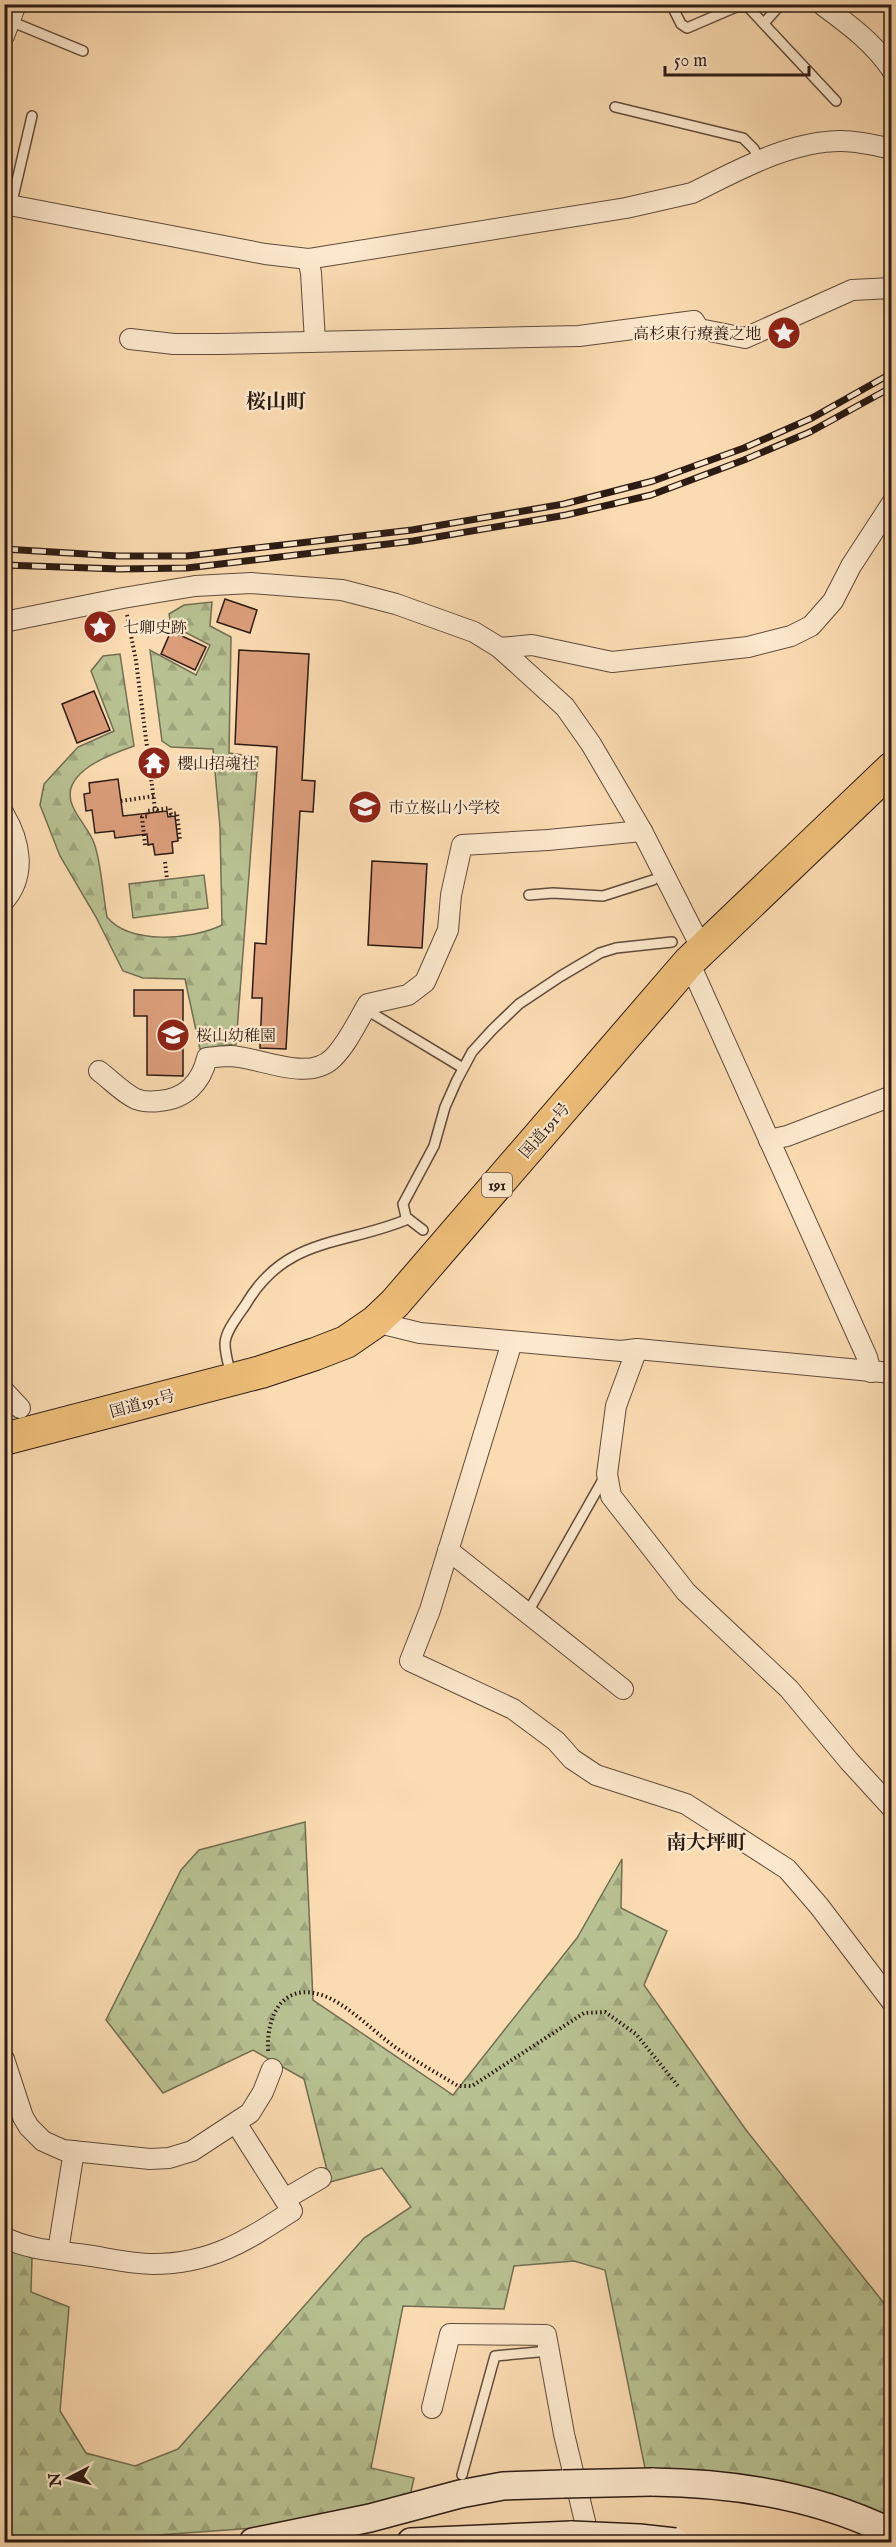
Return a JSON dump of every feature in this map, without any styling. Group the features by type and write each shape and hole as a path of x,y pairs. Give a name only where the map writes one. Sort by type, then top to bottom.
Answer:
{"highway":[{"name":"国道191号","path":"4,1439 231,1380 315,1354 346,1342 375,1322 395,1303 688,951 891,768"}],"main road":[{"path":"253,2542 370,2518 460,2494 503,2486 652,2482 726,2486 795,2498 866,2520 891,2533"},
{"path":"411,2542 639,2538 675,2542"}],"street":[{"path":"821,4 856,30 883,57 891,70"},
{"path":"8,205 265,254 308,260 626,208 676,197 692,193 794,149 827,141 850,141 891,148"},
{"path":"308,260 311,273 315,341"},
{"path":"130,339 174,344 579,336 694,321 699,329 745,338 852,290 891,288"},
{"path":"500,648 532,645 612,662 748,647 791,636 811,626 833,601 851,566 891,503"},
{"path":"4,622 195,586 252,583 342,590 396,604 474,632 500,648 565,707 591,744 642,831 688,951 871,1371"},
{"path":"4,814 15,836 19,861 14,884 4,900"},
{"path":"99,1071 134,1098 150,1102 180,1097 197,1082 204,1070 207,1058 231,1056 287,1067 314,1068 332,1059 368,1004 408,995 425,982 448,930 451,895 462,844 537,841 642,831"},
{"path":"769,1140 787,1136 891,1096"},
{"path":"375,1322 420,1333 621,1351 637,1349 891,1373"},
{"path":"512,1342 429,1610 410,1661 513,1709 556,1741 572,1760 596,1775 687,1804 787,1869 819,1906 891,2002"},
{"path":"637,1349 616,1406 607,1474 611,1496 686,1592 789,1689 891,1808"},
{"path":"4,1391 20,1408"},
{"path":"448,1550 623,1689"},
{"path":"4,2059 23,2117 29,2127 51,2145 74,2151 150,2159 169,2158 192,2151 250,2113 258,2102 272,2069"},
{"path":"4,2237 58,2252 151,2264 185,2262 214,2254 246,2241 292,2211 236,2123"},
{"path":"58,2252 74,2151"},
{"path":"285,2199 321,2178"},
{"path":"432,2408 450,2334 546,2335 581,2539"}],"lane":[{"path":"671,4 681,24 687,28 736,7 748,7 765,22 836,101"},
{"path":"765,22 781,4"},
{"path":"10,21 83,51"},
{"path":"615,108 743,138 754,149 760,162"},
{"path":"8,205 32,116"},
{"path":"529,895 554,893 603,896 653,880"},
{"path":"423,1230 408,1219 403,1212 403,1204 434,1146 445,1107 472,1052 519,1004 586,960 616,948 688,951"},
{"path":"365,1009 463,1068"},
{"path":"231,1380 225,1344 228,1333 249,1298 270,1273 300,1252 345,1238 378,1231 408,1219"},
{"path":"528,1612 565,1543 607,1474"},
{"path":"462,2475 495,2356 549,2351"}],"path":[{"path":"126,613 136,661 157,811"},
{"path":"121,801 154,796"},
{"path":"145,845 142,817 147,816 147,811 170,808 171,814 177,813 180,841"},
{"path":"165,862 167,879"},
{"path":"272,2069 269,2062 267,2032 273,2011 283,1999 307,1993 322,1995 340,2004 396,2048 458,2086 464,2087 472,2086 584,2013 605,2012 636,2034 678,2086"}],"green space":[{"path":"212,602 210,626 231,637 229,753 258,757 236,1044 200,1049 185,979 143,978 123,971 96,917 60,856 40,805 44,784 78,747 114,731 91,671 103,656 120,654 134,746 89,767 79,775 70,795 73,807 92,838 96,850 107,917 117,926 146,936 195,934 222,925 220,827 213,749 171,747 162,741 150,650 196,675 210,645 171,625 169,614 184,605"},
{"path":"204,875 208,908 133,918 129,884"},
{"path":"305,1822 313,2000 453,2095 577,1938 622,1859 621,1908 667,1931 644,1985 746,2130 891,2312 891,2524 646,2473 605,2270 574,2261 514,2266 504,2309 403,2306 371,2468 414,2478 410,2496 255,2528 60,2542 5,2542 4,2246 32,2258 31,2292 69,2307 60,2411 86,2453 135,2466 178,2449 364,2238 411,2207 382,2168 330,2182 304,2079 253,2050 163,2093 106,2020 181,1870 199,1850"}],"building":[{"path":"225,599 257,610 250,633 217,622"},
{"path":"171,631 206,647 195,670 161,654"},
{"path":"239,650 309,654 302,780 315,781 313,812 300,811 286,1049 260,1048 262,998 252,998 255,943 266,944 277,747 235,744"},
{"path":"94,691 110,730 77,743 62,704"},
{"path":"118,779 123,816 167,811 168,817 175,816 178,841 172,842 173,853 155,855 153,844 148,845 147,834 115,838 114,831 95,833 92,810 86,811 84,794 90,793 89,783"},
{"path":"372,861 427,864 422,948 368,945"},
{"path":"134,990 183,990 183,1076 147,1075 147,1016 134,1016"}],"railway":[{"path":"4,549 118,556 187,556 412,530 564,504 653,481 744,448 812,418 892,373"},
{"path":"4,565 119,569 187,568 413,541 566,515 651,495 744,460 810,432 892,387"}],"place":[{"name":"高杉東行療養之地","path":"784,333"},
{"name":"七卿史跡","path":"100,627"},
{"name":"櫻山招魂社","path":"154,763"},
{"name":"市立桜山小学校","path":"365,807"},
{"name":"桜山幼稚園","path":"173,1035"}],"district":[{"name":"桜山町","path":"276,401"},
{"name":"南大坪町","path":"706,1842"}]}
